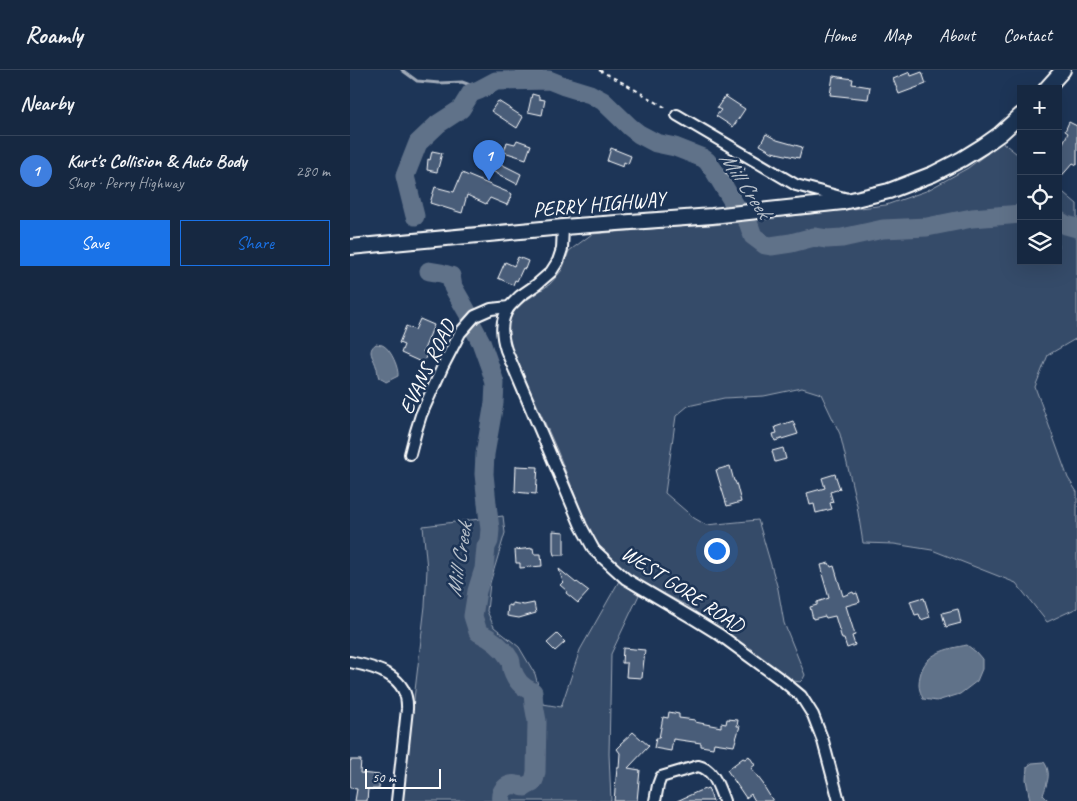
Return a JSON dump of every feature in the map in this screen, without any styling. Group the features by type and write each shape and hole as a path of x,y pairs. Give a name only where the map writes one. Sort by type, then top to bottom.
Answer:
{"main road":[{"path":"1050,85 1063,70"},
{"name":"PERRY HIGHWAY","path":"350,247 833,204 889,191 940,171 983,146 1000,134 1017,118"}],"street":[{"path":"677,115 801,187 851,200"},
{"path":"509,307 556,267 562,249 563,227"},
{"name":"EVANS ROAD","path":"410,454 421,415 460,333 476,316 491,309 509,307"},
{"name":"WEST GORE ROAD","path":"509,307 502,320 506,350 581,526 594,550 626,579 720,635 783,681 800,696 813,715 823,741 839,801"},
{"path":"350,662 372,666 386,673 403,688 407,698 397,801"},
{"path":"655,801 661,777 698,766 712,774 724,801"}],"path":[{"path":"598,70 677,115"}],"shaded area":[{"path":"1002,142 1017,154 1017,265 1062,265 1062,191 1077,204 1077,338 1048,355 1035,387 1068,478 1077,492 1077,608 1047,622 1016,583 932,550 894,544 863,543 857,506 840,434 821,394 802,388 764,396 724,398 688,406 676,416 665,493 694,518 706,525 758,520 778,589 784,623 805,675 800,682 794,681 689,607 643,582 617,565 605,554 589,530 557,450 509,342 507,326 518,306 550,284 562,270 569,251 592,234 713,225 886,205 926,191 968,168"},
{"path":"376,344 387,348 396,364 398,376 386,382 379,378 371,352"},
{"path":"503,516 505,533 490,583 487,611 494,627 519,647 535,674 543,704 561,707 580,650 619,581 639,595 611,654 609,754 611,801 403,801 425,606 427,569 423,526"},
{"path":"967,645 982,659 982,669 977,681 960,694 937,701 923,699 919,682 927,662 945,650"},
{"path":"1044,762 1048,774 1043,795 1049,801 1030,801 1026,779 1027,767 1032,763"}],"building":[{"path":"910,72 911,76 922,72 926,84 899,94 893,79"},
{"path":"833,76 853,79 852,84 870,87 868,99 830,95"},
{"path":"532,94 539,96 539,99 545,100 542,115 528,112"},
{"path":"725,96 745,109 733,127 716,116 721,110 717,108"},
{"path":"498,101 523,117 517,128 491,111"},
{"path":"1069,122 1077,126 1077,165 1073,163 1062,175 1062,145 1068,133 1065,131"},
{"path":"766,134 777,140 802,147 799,158 772,152 760,145"},
{"path":"517,140 531,145 526,159 504,152 507,142 515,144"},
{"path":"611,148 631,156 628,164 624,162 623,167 607,161"},
{"path":"432,151 442,153 437,172 427,170 428,159 430,160"},
{"path":"477,154 521,174 517,184 473,161"},
{"path":"730,158 743,162 741,167 745,168 741,180 728,176 725,173"},
{"path":"462,173 512,194 507,205 490,198 486,204 467,195 462,213 430,203 435,187 454,192"},
{"path":"518,257 528,261 517,281 515,280 513,285 498,278 505,262 514,266"},
{"path":"420,319 434,325 423,352 427,354 423,363 401,353 404,345 399,343 406,326 415,330"},
{"path":"793,421 798,434 775,441 773,434 777,433 775,427"},
{"path":"783,448 786,459 775,462 772,451"},
{"path":"516,466 538,467 536,494 515,492"},
{"path":"730,466 741,502 727,506 716,470"},
{"path":"835,474 840,489 830,492 833,502 830,503 832,509 816,513 814,504 810,505 807,493 825,488 822,478"},
{"path":"553,531 564,532 564,555 554,555"},
{"path":"533,548 534,554 541,554 542,566 520,568 520,563 516,563 515,550"},
{"path":"829,563 831,567 834,566 843,596 853,592 854,594 857,593 860,602 846,606 855,635 852,636 855,645 847,648 844,639 842,639 835,616 813,619 810,607 817,605 817,602 829,598 821,565"},
{"path":"559,569 589,591 578,603 560,585 563,582"},
{"path":"924,598 930,617 921,620 919,614 915,615 910,601"},
{"path":"512,603 524,605 534,603 536,613 519,618 507,616 508,605 512,606"},
{"path":"958,609 961,623 946,627 942,613"},
{"path":"557,634 565,642 555,651 547,643"},
{"path":"623,648 645,650 642,678 626,677 627,663 622,663"},
{"path":"669,712 679,714 679,718 721,727 721,723 726,724 727,719 738,720 737,726 740,726 734,746 714,743 713,748 701,746 701,743 673,739 671,751 654,748 656,738 659,738 663,717 668,718"},
{"path":"633,732 649,746 628,768 640,770 637,801 614,801 620,753 617,749"},
{"path":"749,756 755,765 751,768 773,801 755,801 751,794 746,798 727,770 743,758 745,759"},
{"path":"350,760 361,760 360,773 380,775 379,789 368,789 367,801 355,801 357,789 350,788"},
{"path":"708,788 713,801 677,801 699,791"}],"waterway":[{"name":"Mill Creek","path":"402,70 417,81 439,83 462,82 481,89"},
{"name":"Mill Creek","path":"415,216 405,176 418,143 438,124 461,109 471,93 496,81 549,80 590,94 603,101 630,127 656,143 675,147 707,161 748,222 753,236 765,245 791,243 814,237 827,239 842,238 883,229 927,227 972,218 1017,214"},
{"name":"Mill Creek","path":"1062,222 1077,228"},
{"name":"Mill Creek","path":"429,271 451,276 453,287 469,315 470,321 481,342 495,383 484,474 490,529 489,541 486,547 484,569 477,591 473,616 478,632 503,650 511,660 515,677 523,686 533,692 537,721 536,772 534,781 525,787 510,785 504,788 501,794 501,801"}],"place":[{"name":"Kurt's Collision & Auto Body","path":"489,181"}]}
